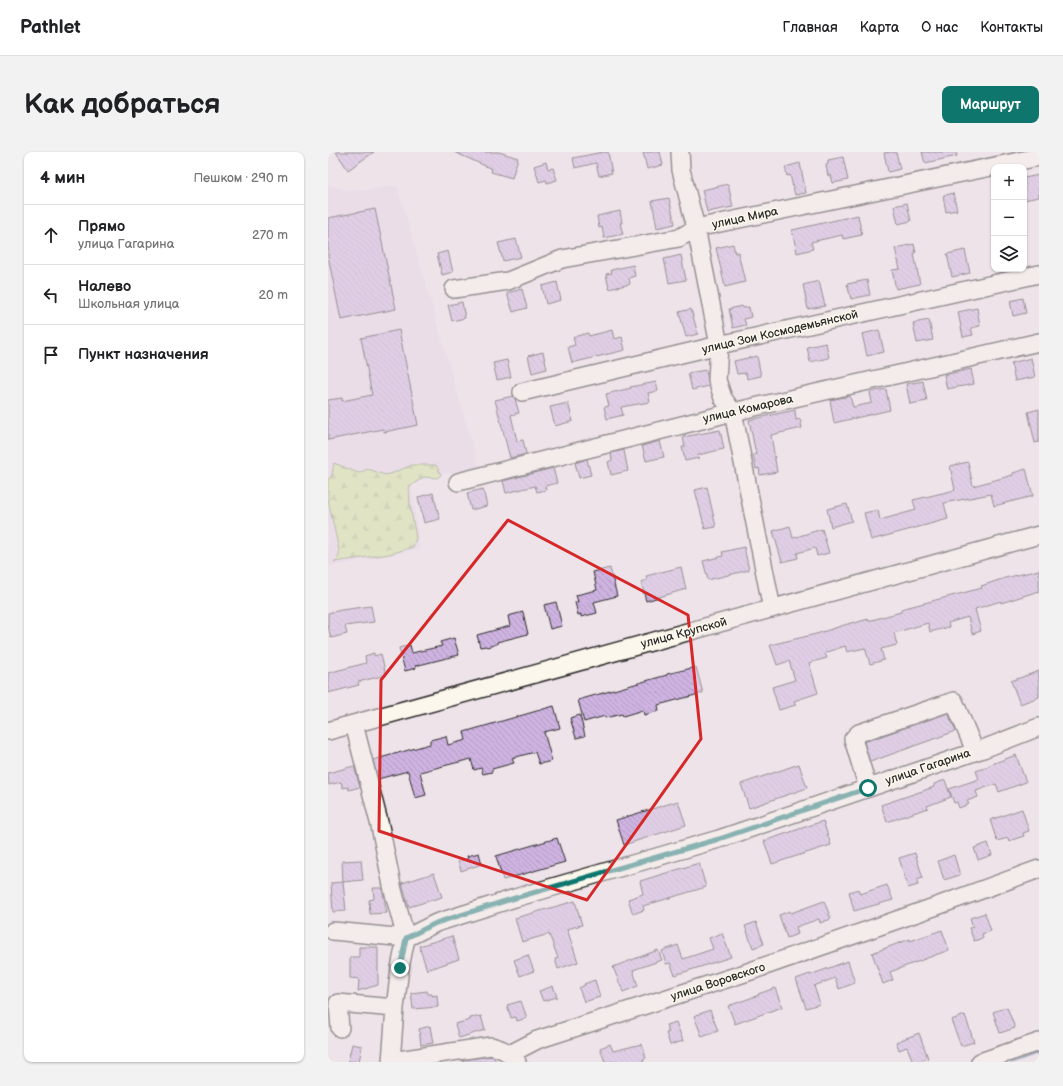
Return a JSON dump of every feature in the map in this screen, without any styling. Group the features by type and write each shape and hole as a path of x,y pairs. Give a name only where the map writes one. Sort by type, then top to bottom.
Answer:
{"street":[{"path":"680,152 681,170 696,228 719,345 717,380 723,398 733,412 772,609"},
{"name":"улица Мира","path":"454,289 508,281 562,259 679,238 696,228 1039,157"},
{"name":"улица Зои Космодемьянской","path":"522,392 719,345 1039,274"},
{"name":"улица Комарова","path":"458,482 733,412 1039,342"},
{"name":"улица Крупской","path":"328,731 1039,535"},
{"path":"868,788 853,739 859,733 954,701 975,751"},
{"path":"354,724 380,826 393,890 406,938 400,968 395,1008 392,1061"},
{"name":"улица Гагарина","path":"406,938 436,923 515,898 719,839 975,751 1039,727"},
{"name":"улица Воровского","path":"392,1061 491,1046 499,1048 513,1058 537,1040 745,973 1039,869"},
{"path":"333,931 406,938"},
{"path":"340,1028 338,1003 395,1008"},
{"path":"980,1062 1039,1042"}],"highlighted area":[{"path":"508,520 688,615 701,739 587,900 379,831 381,680"}],"shaded area":[{"path":"328,185 348,191 397,185 479,467 411,481 420,549 328,567"}],"green space":[{"path":"334,463 358,473 368,469 385,475 412,465 436,465 441,475 437,478 424,477 409,487 410,505 416,538 413,547 390,554 334,562 339,557 339,550 328,500 328,480 332,475"}],"building":[{"path":"336,152 374,152 348,170"},
{"path":"454,152 499,152 518,158 512,178 491,172 492,169"},
{"path":"608,152 612,173 599,176 596,163 575,168 573,158"},
{"path":"643,152 660,152 663,165 647,169"},
{"path":"896,152 900,169 888,172 884,153"},
{"path":"922,152 956,152 957,156 925,163"},
{"path":"843,157 848,180 833,183 831,175 828,176 826,165 828,164 828,160"},
{"path":"546,162 548,169 553,168 557,180 547,183 546,180 539,182 534,166"},
{"path":"800,163 806,193 795,195 790,175 787,176 785,167"},
{"path":"1039,175 1039,197 1027,199 1027,177"},
{"path":"728,184 733,207 707,212 702,190"},
{"path":"953,193 957,210 946,212 943,196"},
{"path":"669,198 675,224 657,228 652,201"},
{"path":"907,203 911,221 898,224 894,206"},
{"path":"375,209 396,309 341,320 328,256 328,218"},
{"path":"620,211 622,223 620,223 623,234 604,238 602,227 599,228 597,216"},
{"path":"858,215 862,235 843,239 842,235 811,242 813,249 797,253 792,230"},
{"path":"516,239 521,257 503,261 498,243"},
{"path":"733,244 735,253 738,252 745,282 725,287 716,248"},
{"path":"914,244 916,253 914,254 920,284 896,289 892,270 900,269 895,248"},
{"path":"965,250 970,273 952,277 947,254"},
{"path":"448,251 453,272 442,275 437,254"},
{"path":"681,255 686,280 669,283 664,259"},
{"path":"633,265 635,276 629,278 630,284 609,289 606,274 612,273 611,270"},
{"path":"867,280 870,295 851,299 847,284"},
{"path":"819,281 825,306 808,309 803,285"},
{"path":"557,282 561,300 546,304 542,286"},
{"path":"522,289 527,308 513,312 507,293"},
{"path":"1023,298 1026,313 1013,316 1010,301"},
{"path":"462,302 465,318 452,321 448,305"},
{"path":"742,306 742,308 749,307 751,317 744,319 746,325 733,328 729,309"},
{"path":"977,308 980,326 971,328 973,335 963,337 958,312"},
{"path":"691,309 698,334 686,337 679,312"},
{"path":"929,320 933,340 917,343 913,323"},
{"path":"399,330 418,425 384,432 383,429 328,440 328,400 342,398 342,401 372,395 361,338"},
{"path":"612,330 614,339 622,337 625,350 572,363 568,347 575,345 573,337 588,333 589,336"},
{"path":"879,330 884,352 867,356 862,334"},
{"path":"826,343 829,358 810,362 807,347"},
{"path":"543,352 547,369 532,373 528,356"},
{"path":"757,356 761,376 747,379 746,373 737,374 734,361"},
{"path":"1031,358 1035,377 1015,381 1011,363"},
{"path":"507,360 511,377 497,380 493,363"},
{"path":"971,369 974,384 947,389 944,375"},
{"path":"706,370 709,386 692,390 688,373"},
{"path":"923,381 927,401 910,404 906,384"},
{"path":"656,382 658,391 648,393 650,402 621,407 623,415 607,419 604,407 609,406 606,394 631,388 630,387"},
{"path":"886,389 890,410 834,423 830,400 850,396 853,407 872,403 870,392"},
{"path":"513,396 519,413 511,415 517,441 523,440 526,454 510,458 495,400"},
{"path":"568,403 573,421 555,426 550,407"},
{"path":"1039,409 1039,442 1035,443 1028,412"},
{"path":"795,410 796,420 800,419 802,428 771,435 777,472 760,475 759,468 756,469 753,455 756,454 749,420"},
{"path":"720,430 724,449 698,455 699,458 685,461 682,447 685,447 683,437"},
{"path":"660,441 664,457 646,461 642,446"},
{"path":"624,450 628,471 611,475 608,462 612,460 611,453"},
{"path":"587,459 591,475 579,478 575,463"},
{"path":"968,462 973,486 1013,475 1013,473 1026,469 1033,496 994,506 991,494 944,503 948,519 871,540 864,513 878,510 880,520 916,510 913,500 955,490 950,466"},
{"path":"553,468 557,483 545,486 546,490 537,492 535,486 506,493 503,481"},
{"path":"707,487 716,527 705,529 695,490"},
{"path":"483,489 487,506 471,510 467,493"},
{"path":"433,493 440,519 424,523 418,497"},
{"path":"847,504 852,521 831,527 827,509"},
{"path":"790,526 793,538 822,529 829,553 817,556 815,548 797,553 798,558 782,562 773,531"},
{"path":"744,547 749,570 708,580 703,561 723,556 722,552"},
{"path":"681,567 686,589 646,601 641,582 647,580 646,576"},
{"path":"610,568 617,596 594,602 597,613 581,617 581,614 578,615 575,602 578,602 576,595 597,590 593,572"},
{"path":"1039,570 1039,591 1001,603 1001,601 975,609 981,631 972,634 968,617 948,623 949,627 930,632 928,623 894,633 897,645 881,649 884,660 870,664 865,648 847,652 845,646 825,653 827,658 809,663 818,693 794,701 796,705 779,710 772,687 795,680 789,661 777,665 770,645 816,634 854,622 868,619 868,621 901,612 901,609 982,588 981,586 1005,578"},
{"path":"556,602 562,626 550,629 544,605"},
{"path":"371,606 374,622 345,626 347,634 331,638 328,626 328,613"},
{"path":"523,612 528,634 497,642 497,644 487,647 480,647 477,635 510,626 508,616"},
{"path":"454,638 459,655 415,666 416,668 405,671 399,648 410,645 412,653 442,646 440,642"},
{"path":"374,653 374,656 381,654 386,675 358,682 359,685 328,693 328,673 366,663 365,656"},
{"path":"696,667 703,693 658,705 659,711 644,715 643,710 623,716 622,714 605,718 605,716 584,722 578,700"},
{"path":"1039,671 1039,697 1020,704 1011,681"},
{"path":"554,706 560,728 544,732 552,761 539,764 535,752 512,758 514,763 492,769 492,772 483,774 481,768 474,770 471,759 420,772 426,795 415,798 408,771 378,779 373,760 430,744 430,740 446,736 448,745 466,740 464,732"},
{"path":"948,713 956,731 870,762 864,742"},
{"path":"580,715 585,736 576,738 570,718"},
{"path":"1016,755 1026,782 999,792 996,784 976,791 978,797 967,801 969,804 959,808 957,802 954,803 949,789 979,779 976,771"},
{"path":"799,764 807,788 749,808 741,784"},
{"path":"354,766 360,787 349,790 348,787 343,788 341,782 329,785 328,773"},
{"path":"945,780 951,797 927,806 928,808 887,822 881,805 934,787 934,784"},
{"path":"678,801 686,825 624,845 616,820"},
{"path":"1022,809 1029,831 1023,833 1024,836 1009,841 1008,838 997,841 990,820"},
{"path":"823,821 831,845 772,864 764,841"},
{"path":"557,838 565,862 503,880 496,856"},
{"path":"988,843 992,855 978,860 974,848"},
{"path":"479,853 482,864 461,871 458,861 468,859 467,856"},
{"path":"915,853 923,878 917,880 918,885 908,888 899,858"},
{"path":"954,855 960,875 944,880 938,861"},
{"path":"361,860 363,880 343,882 342,861"},
{"path":"699,863 706,887 643,906 644,910 633,914 628,899 643,894 640,881"},
{"path":"434,873 442,897 409,907 402,883"},
{"path":"343,882 346,911 333,912 331,883"},
{"path":"887,885 893,900 854,911 849,892 858,889 860,894"},
{"path":"373,888 382,888 387,913 370,914 369,900 374,899"},
{"path":"575,901 582,925 567,929 578,962 558,969 555,959 558,958 549,934 522,942 515,918"},
{"path":"824,901 831,919 820,923 819,919 796,927 798,934 787,938 779,915 790,911 791,913"},
{"path":"985,913 991,931 982,934 983,938 974,941 969,928 973,927 970,918"},
{"path":"756,922 764,944 753,948 745,926"},
{"path":"942,930 949,950 890,972 893,980 883,984 872,953 910,939 910,941"},
{"path":"722,933 731,957 675,975 670,963 666,964 662,951 678,945 683,959 713,949 709,938"},
{"path":"452,936 459,959 427,970 419,946"},
{"path":"359,947 378,947 378,985 358,991 359,979 350,978 350,957 359,957"},
{"path":"658,950 662,960 633,970 638,986 623,992 613,967"},
{"path":"528,955 534,971 520,976 514,960"},
{"path":"848,961 855,983 839,989 835,978 814,986 820,1004 806,1008 796,979"},
{"path":"595,980 600,997 584,1002 579,988 585,985 584,984"},
{"path":"553,986 557,997 543,1001 539,991"},
{"path":"775,988 782,1007 735,1024 728,1006"},
{"path":"427,991 428,994 432,994 432,996 437,995 438,1007 413,1009 411,993"},
{"path":"521,1001 527,1018 517,1021 516,1017 511,1018 507,1005"},
{"path":"1007,1007 1015,1028 1000,1033 993,1012"},
{"path":"710,1010 718,1031 702,1037 694,1016"},
{"path":"965,1015 974,1042 961,1046 951,1020"},
{"path":"481,1016 485,1030 459,1038 455,1024 470,1020 470,1018"},
{"path":"676,1022 683,1041 670,1045 666,1033 669,1032 666,1025"},
{"path":"430,1026 433,1043 421,1045 419,1029"},
{"path":"919,1033 928,1058 918,1062 913,1062 907,1047 899,1050 896,1042"},
{"path":"352,1044 362,1046 359,1062 348,1061"},
{"path":"610,1044 613,1051 642,1044 646,1058 643,1059 644,1062 605,1062 600,1048"},
{"path":"490,1056 494,1057 496,1062 463,1062 463,1060"}],"waterway":[{"path":"1011,1062 1039,1052"}],"route":[{"path":"400,968 406,938 436,923 515,898 719,839 868,788"}]}
